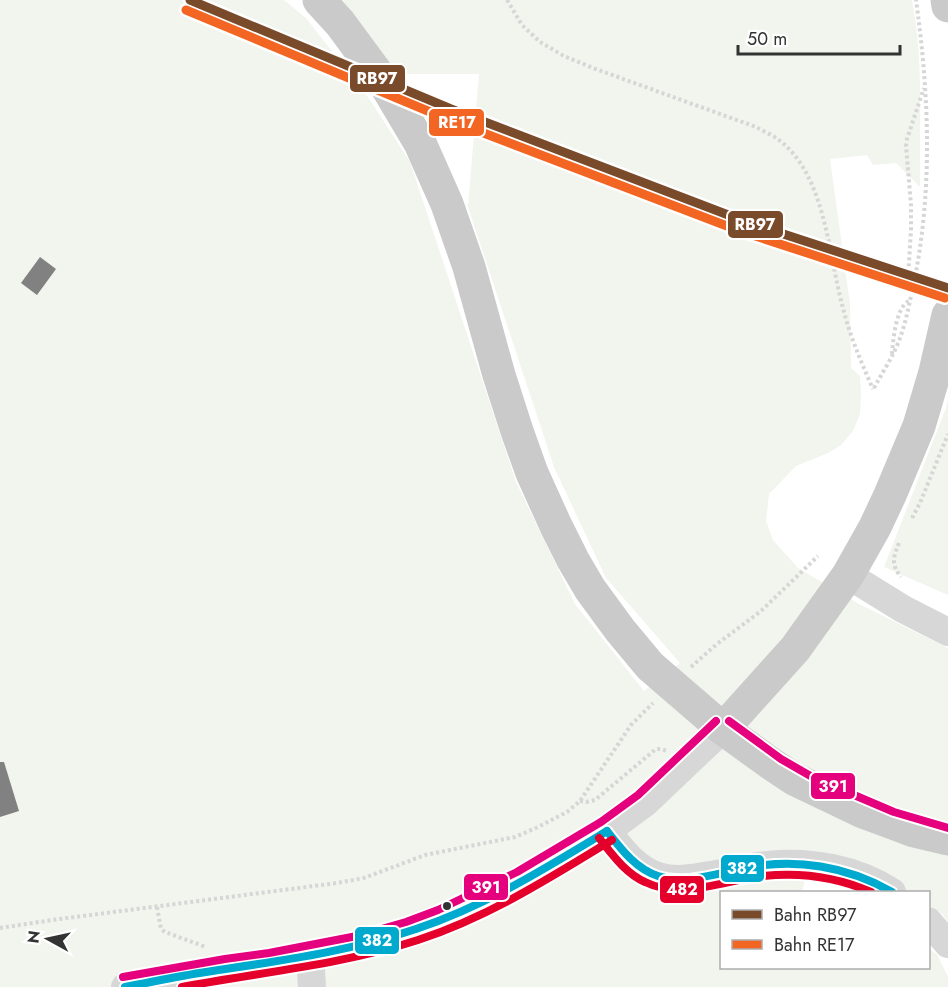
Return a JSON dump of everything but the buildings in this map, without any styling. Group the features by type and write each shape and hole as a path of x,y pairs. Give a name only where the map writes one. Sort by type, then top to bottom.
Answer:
{"main road":[{"path":"319,0 340,23 385,84 420,143 447,204 469,267 499,375 532,473 573,560 590,589 620,630 650,666 723,729 778,769 819,792 863,812 914,831 948,839"},
{"path":"947,0 948,6"},
{"path":"723,729 795,649 848,575 875,526 919,426 935,372 948,315"}],"street":[{"path":"848,575 903,609 948,632"},
{"path":"126,987 310,956 384,940 442,920 522,881 607,831 645,803 723,729"},
{"path":"607,831 639,866 647,872 668,879 766,865 804,864 823,866 848,873 890,891"},
{"path":"930,923 948,944"},
{"path":"310,956 312,987"}],"path":[{"path":"507,0 522,25 540,42 564,56 756,127 778,139 799,160 813,186 850,333 873,388 901,337 921,239 927,132 925,84 916,0"},
{"path":"912,289 909,287 908,280 911,213 906,146 925,84"},
{"path":"891,357 894,333 901,309 903,304 910,301"},
{"path":"910,520 920,502 948,434"},
{"path":"902,537 894,554 893,565 904,580"},
{"path":"688,670 717,644 761,612 818,556"},
{"path":"0,928 337,883 364,878 425,855 514,837 567,812 580,801 631,725 654,702"},
{"path":"580,801 595,800 656,748 665,750 686,764"},
{"path":"157,907 161,929 171,935 217,950 224,956 227,969"}],"shaded area":[{"path":"0,0 284,0 306,18 370,100 410,162 516,482 575,604 644,691 680,663 606,578 554,467 468,207 479,74 394,74 333,0 912,0 920,70 920,187 896,163 873,165 867,155 830,159 850,304 851,368 860,376 860,414 853,431 841,445 796,466 769,494 766,521 773,540 798,568 857,603 948,648 948,922 942,914 930,906 930,891 906,891 893,882 811,856 802,891 720,891 720,969 930,969 930,950 937,954 948,977 948,987 0,987"},
{"path":"948,399 948,595 884,567"}],"rail line":[{"name":"RB97","path":"190,0 451,109 744,221 948,288"},
{"name":"RE17","path":"186,10 447,119 740,231 945,298"}],"transit line":[{"name":"391","path":"123,977 357,936 438,910 517,872 601,822 638,795 716,721"},
{"name":"391","path":"729,721 781,759 814,778 894,812 948,828"},
{"name":"382","path":"607,831 636,863 658,876 690,879 764,865 802,864 839,870 890,891"},
{"name":"382","path":"125,987 338,950 416,929 491,898 607,831"},
{"name":"482","path":"599,838 631,874 659,887 689,889 763,876 791,875 832,879 868,891"},
{"name":"482","path":"182,987 330,962 418,940 494,908 612,840"}]}
